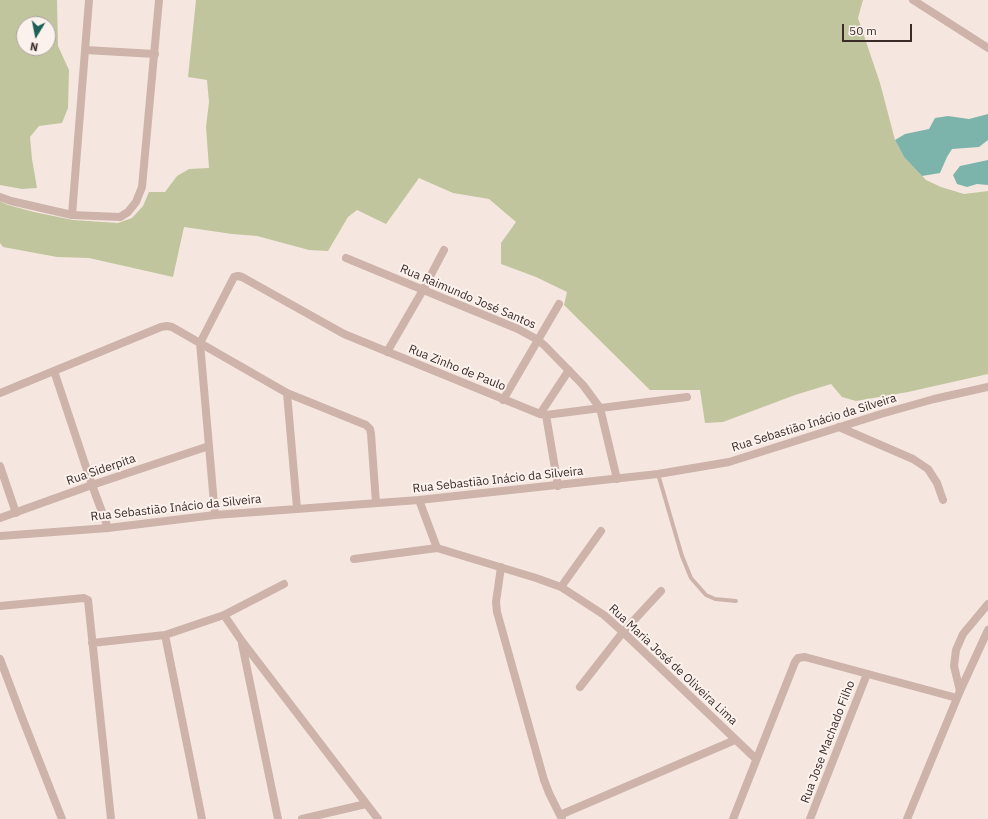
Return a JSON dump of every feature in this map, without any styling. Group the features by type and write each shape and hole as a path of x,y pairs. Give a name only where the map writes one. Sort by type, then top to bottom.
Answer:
{"street":[{"path":"72,215 89,0"},
{"path":"0,197 11,202 72,215 120,217 128,212 136,202 142,187 159,0"},
{"path":"913,0 988,48"},
{"path":"85,50 155,54"},
{"path":"387,352 424,290 444,250"},
{"name":"Rua Raimundo José Santos","path":"346,258 518,329 538,340 558,358 583,385 600,408 617,479"},
{"name":"Rua Zinho de Paulo","path":"200,343 234,277 242,277 344,334 503,400 543,414 687,397"},
{"path":"503,400 559,304"},
{"path":"0,393 161,327 172,327 287,393 366,425 372,434 376,504"},
{"path":"200,343 215,515"},
{"path":"558,486 543,414 569,370"},
{"path":"54,372 108,528"},
{"name":"Rua Sebastião Inácio da Silveira","path":"0,536 108,528 215,515 419,500 658,474 730,462 839,426 934,399 988,387"},
{"path":"287,393 297,508"},
{"path":"839,426 913,459 928,469 938,483 943,500"},
{"name":"Rua Siderpita","path":"0,518 92,485 210,446"},
{"path":"0,466 16,513"},
{"path":"354,559 438,548 419,500"},
{"path":"561,587 601,531"},
{"name":"Rua Maria José de Oliveira Lima","path":"438,548 561,587 604,616 623,632 756,759"},
{"path":"501,568 496,602 497,612 544,780 561,817 735,740"},
{"path":"92,643 165,635 224,615 284,584"},
{"path":"580,687 623,632 661,591"},
{"path":"0,606 84,598 88,600 111,819"},
{"path":"958,694 954,657 958,643 988,604"},
{"path":"224,615 241,640 378,819"},
{"path":"907,819 958,694 988,630"},
{"path":"165,635 202,819"},
{"path":"241,640 278,819"},
{"path":"732,819 795,662 798,658 805,657 867,674 958,694"},
{"path":"0,659 62,819"},
{"name":"Rua Jose Machado Filho","path":"810,819 867,674"},
{"path":"302,819 366,804"}],"lane":[{"path":"658,474 682,556 691,578 706,595 736,601"}],"green space":[{"path":"0,0 57,0 58,46 69,70 68,108 62,123 39,126 30,137 37,188 22,189 0,185"},
{"path":"196,0 863,0 858,18 880,83 895,140 904,157 926,180 941,187 964,194 988,191 988,374 908,392 856,401 842,397 831,384 795,395 723,422 705,423 700,390 650,390 564,305 567,292 536,277 501,264 501,243 516,222 489,199 453,193 419,178 386,224 357,210 348,217 328,251 309,250 257,236 184,227 173,277 89,258 57,257 3,247 0,243 0,201 8,205 34,212 73,220 118,223 132,218 143,206 149,192 165,192 177,176 189,169 209,168 206,127 209,102 207,80 188,77"}],"water":[{"path":"988,114 988,140 979,147 952,149 940,173 922,176 904,157 895,140 905,134 929,129 935,118 948,116 969,119"},
{"path":"988,160 988,185 977,184 967,187 957,184 953,175 960,166"}]}
